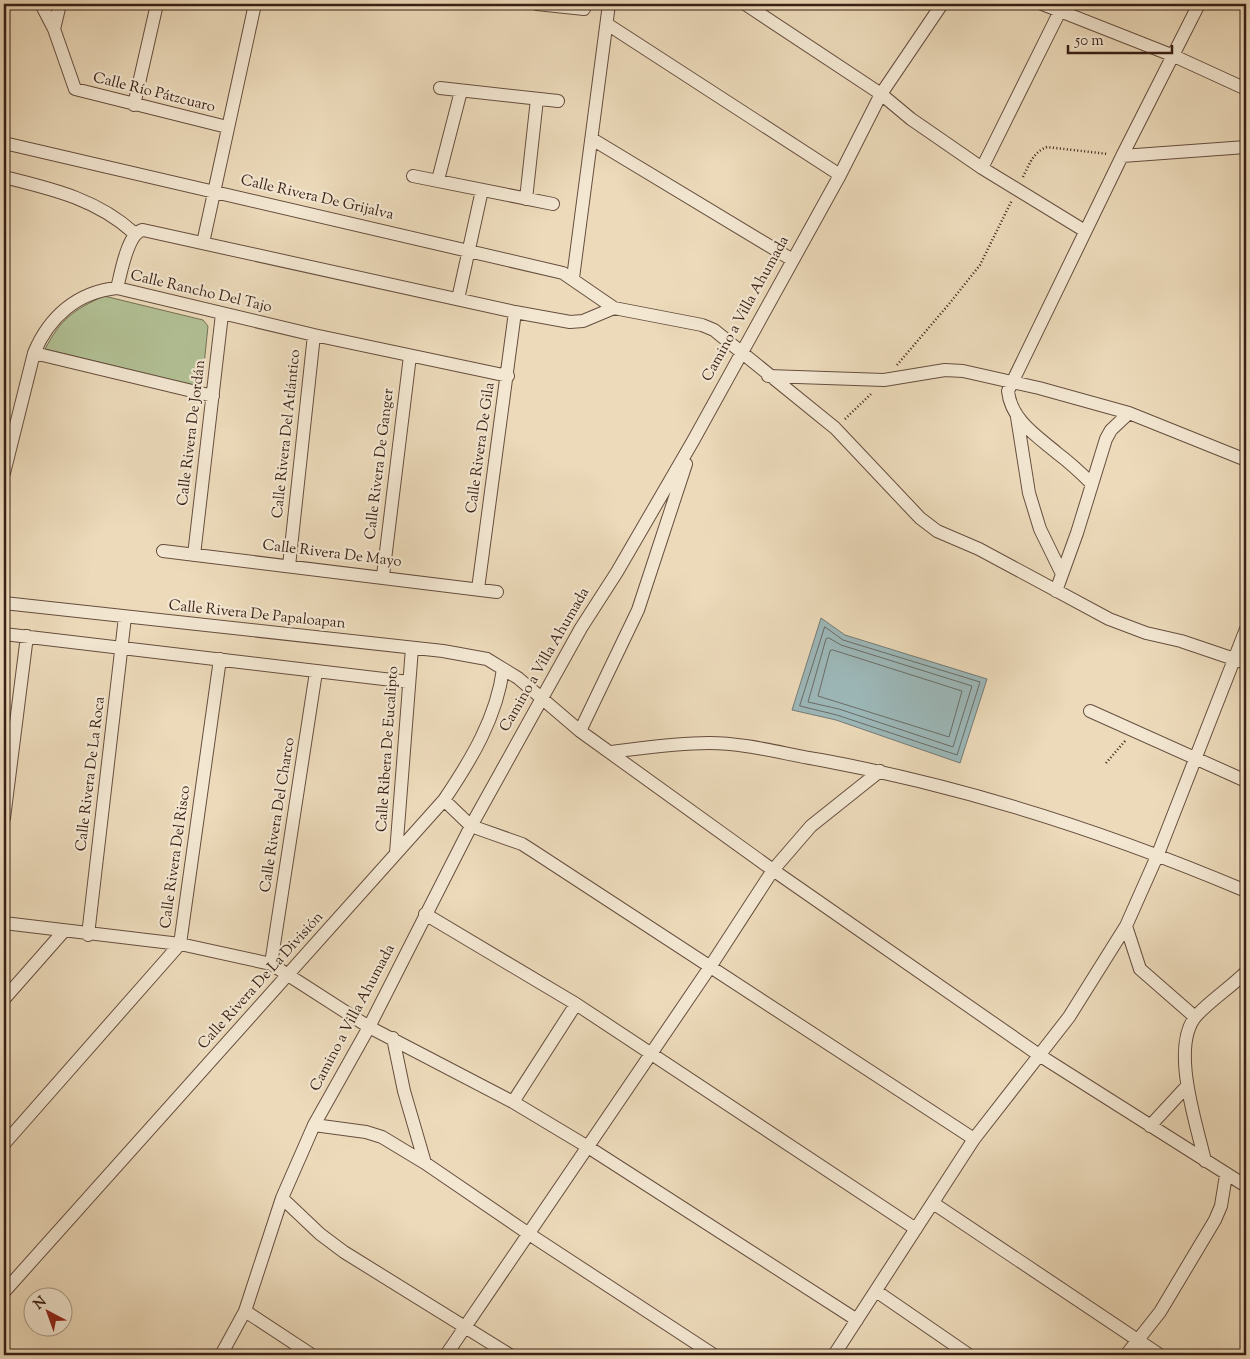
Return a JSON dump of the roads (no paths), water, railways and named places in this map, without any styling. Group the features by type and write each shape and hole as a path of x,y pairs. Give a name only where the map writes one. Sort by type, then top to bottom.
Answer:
{"street":[{"name":"Calle Río Pátzcuaro","path":"41,4 54,29 75,89 227,127"},
{"path":"54,29 60,4"},
{"path":"134,105 156,4"},
{"path":"203,242 254,4"},
{"path":"545,4 584,9"},
{"path":"573,278 609,4"},
{"path":"745,4 881,94 911,119 982,168 1085,231"},
{"name":"Camino a Villa Ahumada","path":"221,1355 245,1311 282,1198 314,1125 370,1027 424,914 541,697 694,441 740,352 840,175 881,94 942,4"},
{"path":"1042,4 1174,56 1246,89"},
{"path":"1092,484 1035,435 1017,415 1009,399 1011,382 1199,4"},
{"path":"982,168 1060,11"},
{"path":"607,24 840,175"},
{"path":"440,88 558,100"},
{"path":"438,180 461,91"},
{"path":"526,199 537,99"},
{"path":"592,139 792,259"},
{"name":"Calle Rivera De Grijalva","path":"4,143 563,273 573,278 614,308"},
{"path":"1122,156 1246,147"},
{"path":"4,176 84,199 121,221 134,233"},
{"path":"413,176 553,204"},
{"path":"458,299 482,190"},
{"path":"134,233 143,230 203,242 515,312 570,322 583,321 614,308 702,325 714,330 768,376 835,428 928,525 979,549 1109,619 1240,661"},
{"path":"117,288 134,233"},
{"name":"Calle Rancho Del Tajo","path":"4,473 34,353 41,336 55,318 71,304 99,290 117,288 314,335 508,376"},
{"name":"Calle Rivera De Gila","path":"478,589 508,376 515,312"},
{"name":"Calle Rivera De Jordán","path":"194,555 222,314"},
{"name":"Calle Rivera Del Atlántico","path":"289,566 314,335"},
{"path":"34,353 213,396"},
{"name":"Calle Rivera De Ganger","path":"383,576 410,356"},
{"path":"768,376 884,380 945,370 962,371 1129,413 1246,460"},
{"path":"1056,591 1106,439 1111,430 1129,413"},
{"path":"1017,415 1029,493 1040,529 1062,574"},
{"path":"580,731 638,610 694,441"},
{"name":"Calle Rivera De Mayo","path":"163,551 383,576 497,592"},
{"name":"Calle Rivera De Papaloapan","path":"4,603 412,648 488,659 541,697 580,731 773,870 1039,1055 1246,1186"},
{"name":"Calle Rivera De La Roca","path":"88,935 126,617"},
{"path":"834,1355 974,1138 1069,1017 1126,926 1158,854 1195,758 1240,661 1246,629"},
{"path":"4,634 409,682"},
{"path":"4,818 27,636"},
{"name":"Calle Ribera De Eucalipto","path":"396,853 412,648"},
{"name":"Calle Rivera Del Risco","path":"4,1144 180,944 220,660"},
{"name":"Calle Rivera De La División","path":"4,1292 444,800 463,771 492,712 501,686 503,669"},
{"name":"Calle Rivera Del Charco","path":"271,964 316,672"},
{"path":"1090,711 1246,781"},
{"path":"611,752 658,746 710,743 757,748 880,771 990,798 1158,854 1246,891"},
{"path":"446,1355 710,967 773,870 811,826 880,771"},
{"path":"444,800 471,826 533,851 974,1138"},
{"path":"424,914 576,1004 916,1229"},
{"path":"4,923 62,932 180,944 271,964 370,1027 513,1102 588,1147 857,1320"},
{"path":"1126,926 1140,969 1195,1017"},
{"path":"4,999 62,932"},
{"path":"1205,1161 1187,1086 1184,1049 1195,1017 1246,972"},
{"path":"513,1102 576,1004"},
{"path":"393,1038 404,1091 425,1163"},
{"path":"1150,1126 1187,1086"},
{"path":"314,1125 366,1132 382,1137 425,1163 529,1234 714,1355"},
{"path":"1126,1355 1160,1312 1215,1220 1221,1206 1226,1174"},
{"path":"282,1198 320,1234 344,1252 510,1355"},
{"path":"933,1203 1160,1355"},
{"path":"876,1291 969,1355"},
{"path":"245,1311 312,1355"}],"water":[{"path":"821,618 845,635 987,679 960,763 836,720 792,710"}]}
